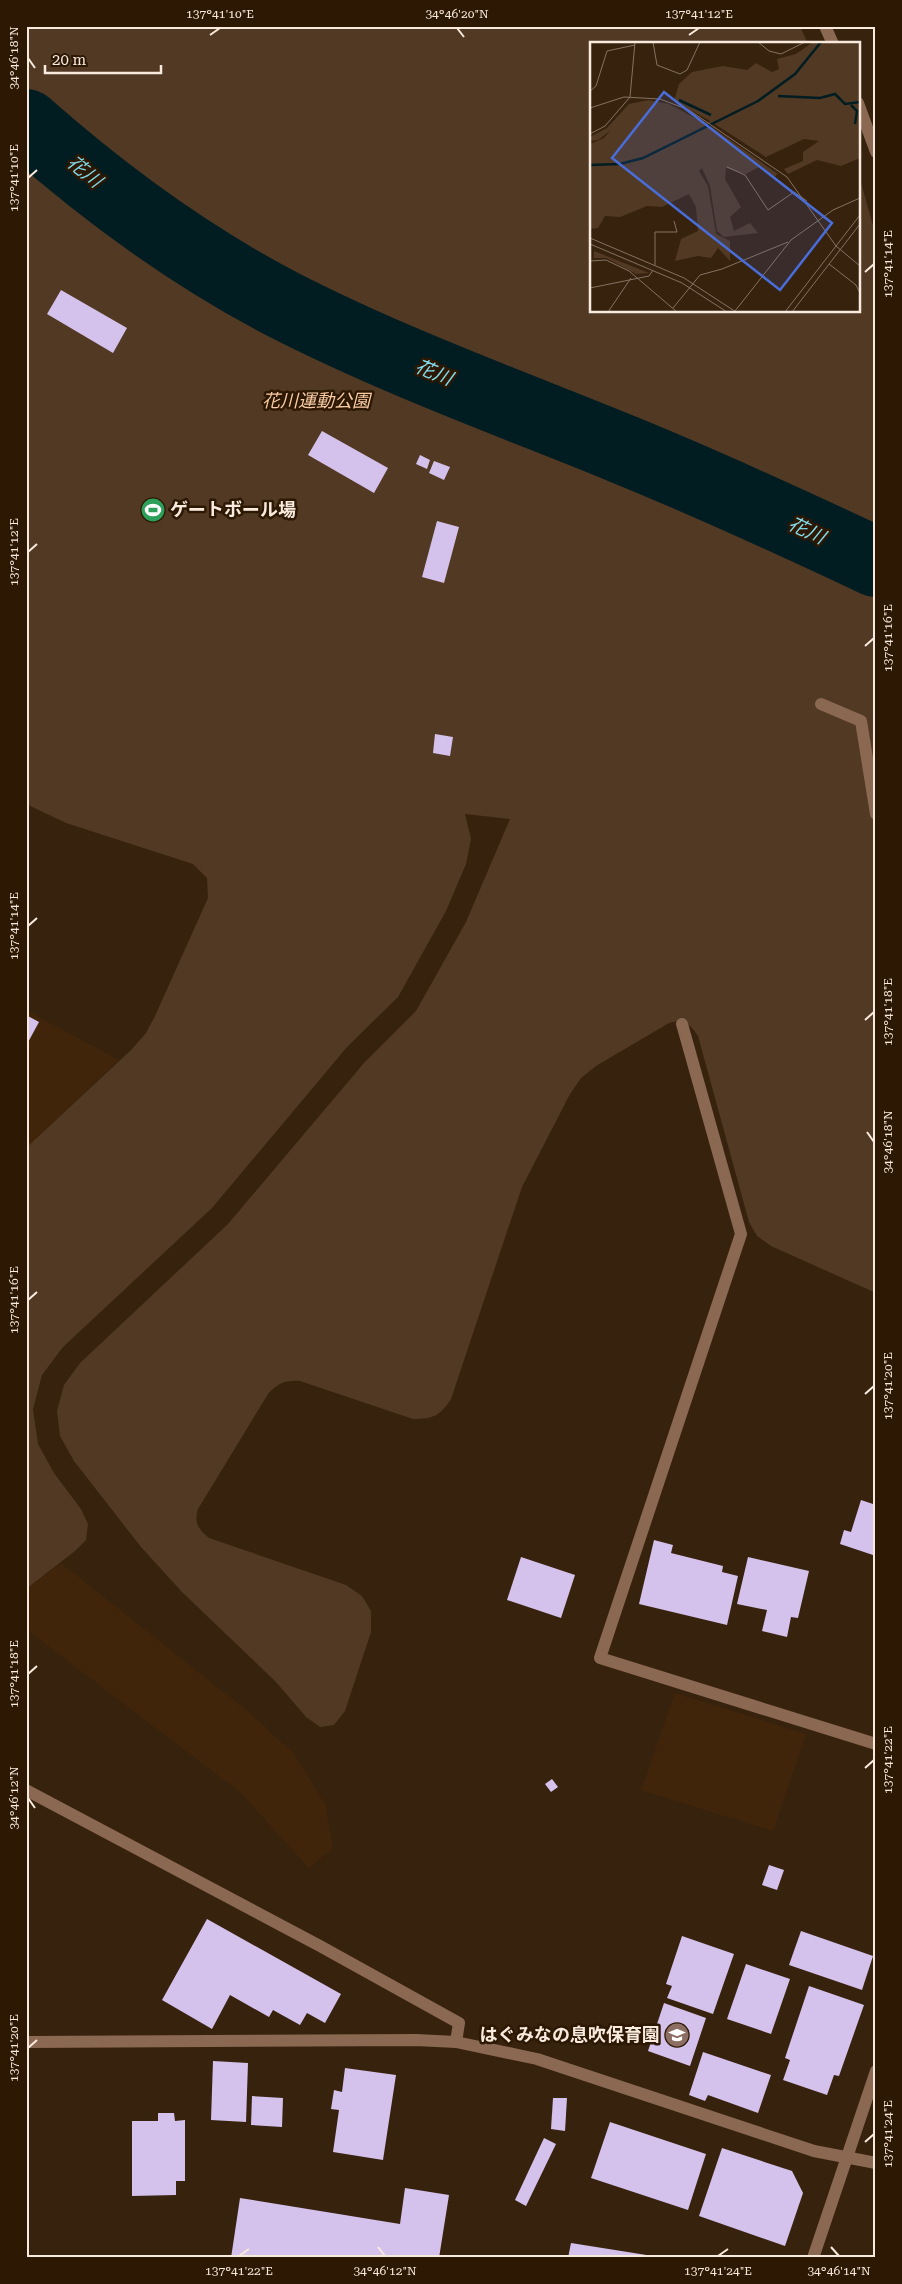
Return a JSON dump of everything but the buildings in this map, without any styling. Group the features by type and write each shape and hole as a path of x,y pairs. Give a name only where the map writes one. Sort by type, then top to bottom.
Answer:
{"street":[{"path":"825,26 832,42"},
{"path":"860,108 876,152"},
{"path":"821,704 861,721 876,814"},
{"path":"682,1024 741,1234 600,1658 876,1744"},
{"path":"26,1790 320,1946 459,2023 456,2042"},
{"path":"26,2042 416,2040 456,2042 537,2059 814,2151 876,2163"},
{"path":"813,2258 876,2071"}],"shaded area":[{"path":"26,1010 119,1060 26,1148"},
{"path":"61,1563 251,1714 295,1755 325,1804 333,1848 309,1868 240,1792 26,1629 26,1589"},
{"path":"675,1693 806,1734 773,1831 641,1790"}],"green space":[{"name":"花川運動公園","path":"26,26 800,26 807,42 590,42 590,312 860,312 860,179 876,236 876,1293 771,1246 757,1236 749,1222 698,1036 689,1025 682,1022 669,1023 596,1066 581,1078 570,1094 522,1187 451,1399 443,1409 431,1417 413,1419 300,1381 282,1383 268,1394 198,1509 196,1518 198,1525 209,1538 346,1585 362,1596 371,1611 371,1632 345,1711 334,1725 320,1727 306,1717 276,1682 182,1592 141,1547 74,1461 60,1436 57,1411 64,1385 80,1363 228,1224 364,1063 416,1011 466,922 510,819 465,814 471,839 466,864 446,911 398,997 347,1047 212,1208 63,1347 42,1375 33,1409 38,1444 54,1473 81,1509 88,1524 86,1540 75,1551 26,1589 26,1148 131,1050 146,1033 208,898 207,878 193,864 66,823 26,804"}],"water":[{"path":"26,107 81,138 47,176 26,148"}],"waterway":[{"name":"花川","path":"26,124 117,199 149,222 214,265 282,304 365,344 684,475 876,562"}],"place":[{"name":"ゲートボール場","path":"153,510"},
{"name":"はぐみなの息吹保育園","path":"677,2035"}]}
